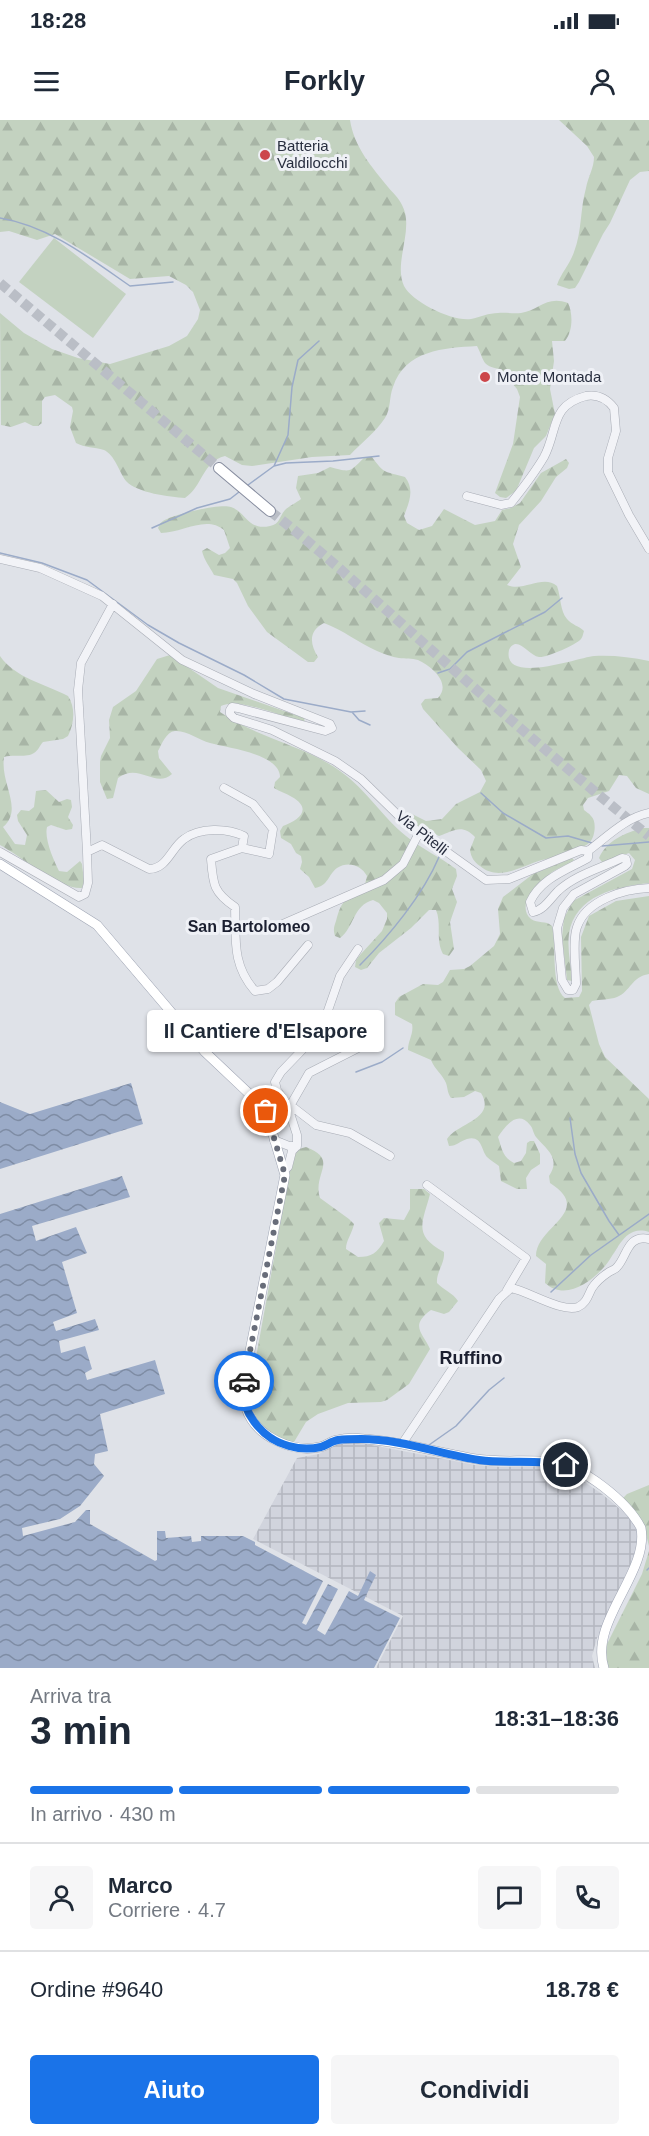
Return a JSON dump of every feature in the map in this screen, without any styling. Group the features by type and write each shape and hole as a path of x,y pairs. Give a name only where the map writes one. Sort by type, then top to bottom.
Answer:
{"highway":[{"path":"219,468 270,511"}],"main road":[{"path":"0,864 97,925 205,1052 266,1111 284,1171 243,1386 246,1410 258,1427 282,1444 291,1447 321,1447 336,1440 362,1439 402,1444 479,1460 552,1462 566,1465 611,1493 631,1514 643,1535 644,1554 634,1580 607,1634 602,1652 604,1668"}],"street":[{"path":"467,496 501,505 511,503 531,479 545,454 558,414 564,406 582,398 597,396 604,398 614,408 616,431 608,458 609,472 629,515 649,549"},
{"name":"Via Pitelli","path":"0,559 40,568 102,596 182,660 254,694 330,724 332,728 325,731 238,708 232,707 230,710 230,714 234,717 272,730 336,761 361,779 405,822 481,878 493,881 509,879 581,850 588,851"},
{"path":"0,852 79,897 85,894 88,884 87,852 78,690 81,663 113,604"},
{"path":"224,788 253,804 273,829 270,854 242,848 211,859 213,888 224,900 235,907 236,953 241,972 255,991 268,989 278,982 308,945"},
{"path":"649,813 625,822 588,851 590,856 556,874 534,895 530,902 533,912 540,910 557,892 573,880 622,858 627,861 625,866 574,894 563,908 557,928 562,980 568,990 573,990 576,984 575,933 583,915 607,898 649,888"},
{"path":"87,852 102,845 149,869 156,869 183,839 201,831 233,831 244,836 242,848"},
{"path":"283,924 384,880 403,864 419,833"},
{"path":"358,949 340,976 325,1019 275,1082 277,1090 289,1106 316,1125 350,1133 390,1156"},
{"path":"284,1171 297,1146 297,1135 289,1106 309,1073 376,1039"},
{"path":"274,1140 289,1146 297,1146"},
{"path":"402,1444 526,1258 426,1185"},
{"path":"506,1291 511,1288 561,1306 578,1307 586,1301 592,1288 618,1267 632,1243 644,1238 649,1239"}],"shaded area":[{"path":"356,1442 475,1465 554,1466 573,1474 631,1518 640,1545 635,1565 597,1638 592,1656 595,1668 376,1668 403,1616 253,1539 297,1458 319,1454 336,1444"}],"green space":[{"path":"0,120 350,120 355,139 365,156 402,205 406,224 401,277 408,292 415,298 434,310 463,319 495,313 521,313 554,301 568,303 570,307 571,328 568,337 565,341 552,341 554,361 550,389 555,414 546,436 534,448 516,491 506,498 495,493 513,444 520,397 517,389 500,369 484,362 477,346 427,353 407,365 393,387 385,418 350,455 312,457 252,466 242,465 225,456 212,463 196,487 185,498 154,494 138,489 126,481 108,452 76,443 70,427 72,407 55,395 45,397 42,401 42,423 38,426 25,422 11,427 1,425 0,313 24,333 52,349 78,358 110,364 169,346 187,336 198,319 200,310 193,292 186,285 169,276 130,279 55,234 37,240 9,231 0,232"},
{"path":"559,120 649,120 649,171 640,172 630,180 579,282 575,288 569,289 557,285 577,244 584,196 594,157 587,146"},
{"path":"54,238 126,294 93,338 19,282"},
{"path":"365,457 372,457 386,472 405,477 410,491 404,516 407,523 419,530 432,526 444,509 475,525 495,521 502,510 520,503 541,473 566,459 569,463 567,468 556,477 541,501 519,525 513,544 521,567 507,585 513,587 546,582 557,586 565,616 584,631 583,635 573,644 543,657 536,656 521,645 515,644 509,650 510,661 517,666 529,668 594,656 649,661 649,794 636,788 627,776 619,775 609,791 588,798 583,805 584,810 593,818 595,829 592,840 586,845 510,871 495,873 487,871 473,859 470,850 475,837 466,830 457,829 439,836 410,823 404,815 408,812 426,821 442,819 456,804 480,792 486,781 481,770 423,709 421,704 425,699 438,698 442,692 441,681 434,671 418,660 396,658 370,648 324,623 315,630 312,638 318,657 314,662 308,662 267,632 248,606 233,579 214,575 202,551 207,548 219,555 225,553 230,548 224,530 210,524 161,533 158,528 163,521 176,516 196,510 225,506 236,510 257,526 273,525 278,522 285,510 301,499 296,488 298,476 318,473 330,467 350,470"},
{"path":"170,655 218,688 304,718 305,723 240,704 221,706 220,712 249,729 311,754 340,771 350,778 406,836 456,869 457,876 452,889 457,902 450,922 454,949 449,956 443,954 441,948 436,910 429,910 411,928 379,953 367,968 361,970 355,967 356,960 382,931 387,913 379,903 373,900 366,903 357,912 345,934 340,938 335,936 334,927 342,904 364,888 367,876 358,867 345,865 337,868 325,883 315,888 309,877 300,869 301,856 296,853 291,844 281,838 280,831 283,826 294,821 301,814 302,806 292,797 274,788 275,782 280,777 278,769 263,757 175,731 167,736 158,751 159,758 172,774 159,779 140,774 126,774 118,778 113,798 107,799 100,782 100,762 110,738 109,720 113,707 136,691 157,659"},
{"path":"0,656 6,664 22,675 68,696 73,716 68,736 63,739 43,742 37,751 31,754 4,757 11,812 9,820 3,827 15,844 25,845 27,835 17,815 21,810 29,811 34,807 36,791 46,790 59,802 71,800 72,807 68,817 73,825 72,829 66,830 51,825 47,827 46,832 50,850 59,871 67,872 80,861 82,864 84,881 82,888 63,884 0,845"},
{"path":"649,828 649,883 623,887 599,895 579,910 569,934 572,981 567,980 562,937 564,918 573,901 632,869 635,860 629,853 602,862 599,858 607,846 617,838"},
{"path":"572,858 574,860 572,862 553,872 538,884 529,896 526,908 531,919 552,926 557,984 565,998 579,997 582,991 581,937 589,916 616,901 649,896 649,974 638,978 617,997 592,1001 589,1005 599,1044 605,1057 649,1099 649,1232 633,1232 628,1235 605,1266 585,1284 569,1290 561,1290 545,1283 546,1264 536,1256 538,1245 560,1219 567,1202 562,1193 550,1183 549,1176 554,1164 551,1155 525,1120 516,1119 504,1128 498,1137 507,1158 514,1163 521,1161 526,1153 527,1143 530,1141 534,1141 540,1154 540,1164 531,1170 526,1178 527,1189 517,1189 501,1181 499,1166 487,1157 476,1139 467,1139 449,1146 447,1139 452,1133 480,1115 485,1102 481,1093 475,1091 464,1097 451,1098 445,1080 431,1060 408,1050 412,1024 395,1015 395,1003 399,997 423,984 438,985 443,982 450,970 470,966 494,946 500,934 498,909 503,897 533,874"},
{"path":"306,1147 316,1152 323,1162 318,1189 320,1198 354,1224 346,1249 358,1257 371,1255 384,1241 379,1223 384,1218 404,1220 410,1209 410,1189 424,1189 430,1194 422,1227 427,1240 444,1252 437,1283 458,1301 449,1312 444,1314 431,1310 421,1321 420,1330 430,1349 409,1384 381,1402 348,1403 318,1414 306,1422 294,1442 276,1436 262,1425 252,1409 248,1391 259,1394 268,1386 262,1378 253,1375 292,1159 299,1149"},
{"path":"649,1485 649,1546 643,1523 622,1499 627,1494"},
{"path":"649,1551 649,1668 608,1668 605,1648 642,1574"}],"water":[{"path":"131,1083 143,1124 0,1169 0,1102 30,1114"},
{"path":"122,1176 130,1197 32,1226 36,1241 76,1227 87,1253 62,1262 77,1313 53,1322 56,1331 95,1319 99,1330 59,1341 61,1353 85,1346 92,1369 85,1373 87,1380 155,1360 165,1394 100,1414 108,1451 95,1454 94,1464 104,1476 80,1506 60,1519 22,1528 23,1536 75,1522 86,1510 90,1510 90,1524 155,1561 157,1560 157,1531 165,1531 166,1538 191,1536 192,1542 201,1541 201,1536 243,1536 255,1542 255,1545 323,1581 302,1623 306,1625 328,1584 338,1589 317,1630 325,1635 349,1591 358,1596 370,1571 376,1575 364,1600 400,1618 374,1668 0,1668 0,1214"}],"waterway":[{"path":"0,218 36,228 52,236 85,255 130,286 173,282"},
{"path":"274,466 288,435 292,387 298,360 319,341"},
{"path":"248,485 274,466 286,463 379,456"},
{"path":"152,528 197,508 230,499 239,492"},
{"path":"0,553 42,563 87,580 148,625 244,675 284,699 351,712 365,711"},
{"path":"438,673 450,669 467,652 545,612 562,598"},
{"path":"352,712 359,720 370,725"},
{"path":"481,793 503,813 546,838 568,836 592,843"},
{"path":"602,846 649,842"},
{"path":"360,965 404,914 424,886 439,857"},
{"path":"356,1072 382,1062 403,1048"},
{"path":"570,1118 575,1154 581,1173 619,1235"},
{"path":"551,1292 591,1255 649,1214"},
{"path":"429,1445 456,1426 489,1390 504,1378"}],"tunnel":[{"path":"0,283 219,468"},
{"path":"270,511 342,570 470,684 649,836"}],"way so far":[{"path":"244,1381 285,1175 266,1111"}],"place":[{"name":"Batteria Valdilocchi","path":"265,155"},
{"name":"Monte Montada","path":"485,377"},
{"name":"Il Cantiere d'Elsapore","path":"266,1111"}],"district":[{"name":"San Bartolomeo","path":"249,926"},
{"name":"Ruffino","path":"471,1358"}],"route":[{"path":"244,1381 244,1401 252,1421 265,1433 291,1447 321,1447 336,1440 362,1439 402,1444 479,1460 552,1462 566,1465"}]}
